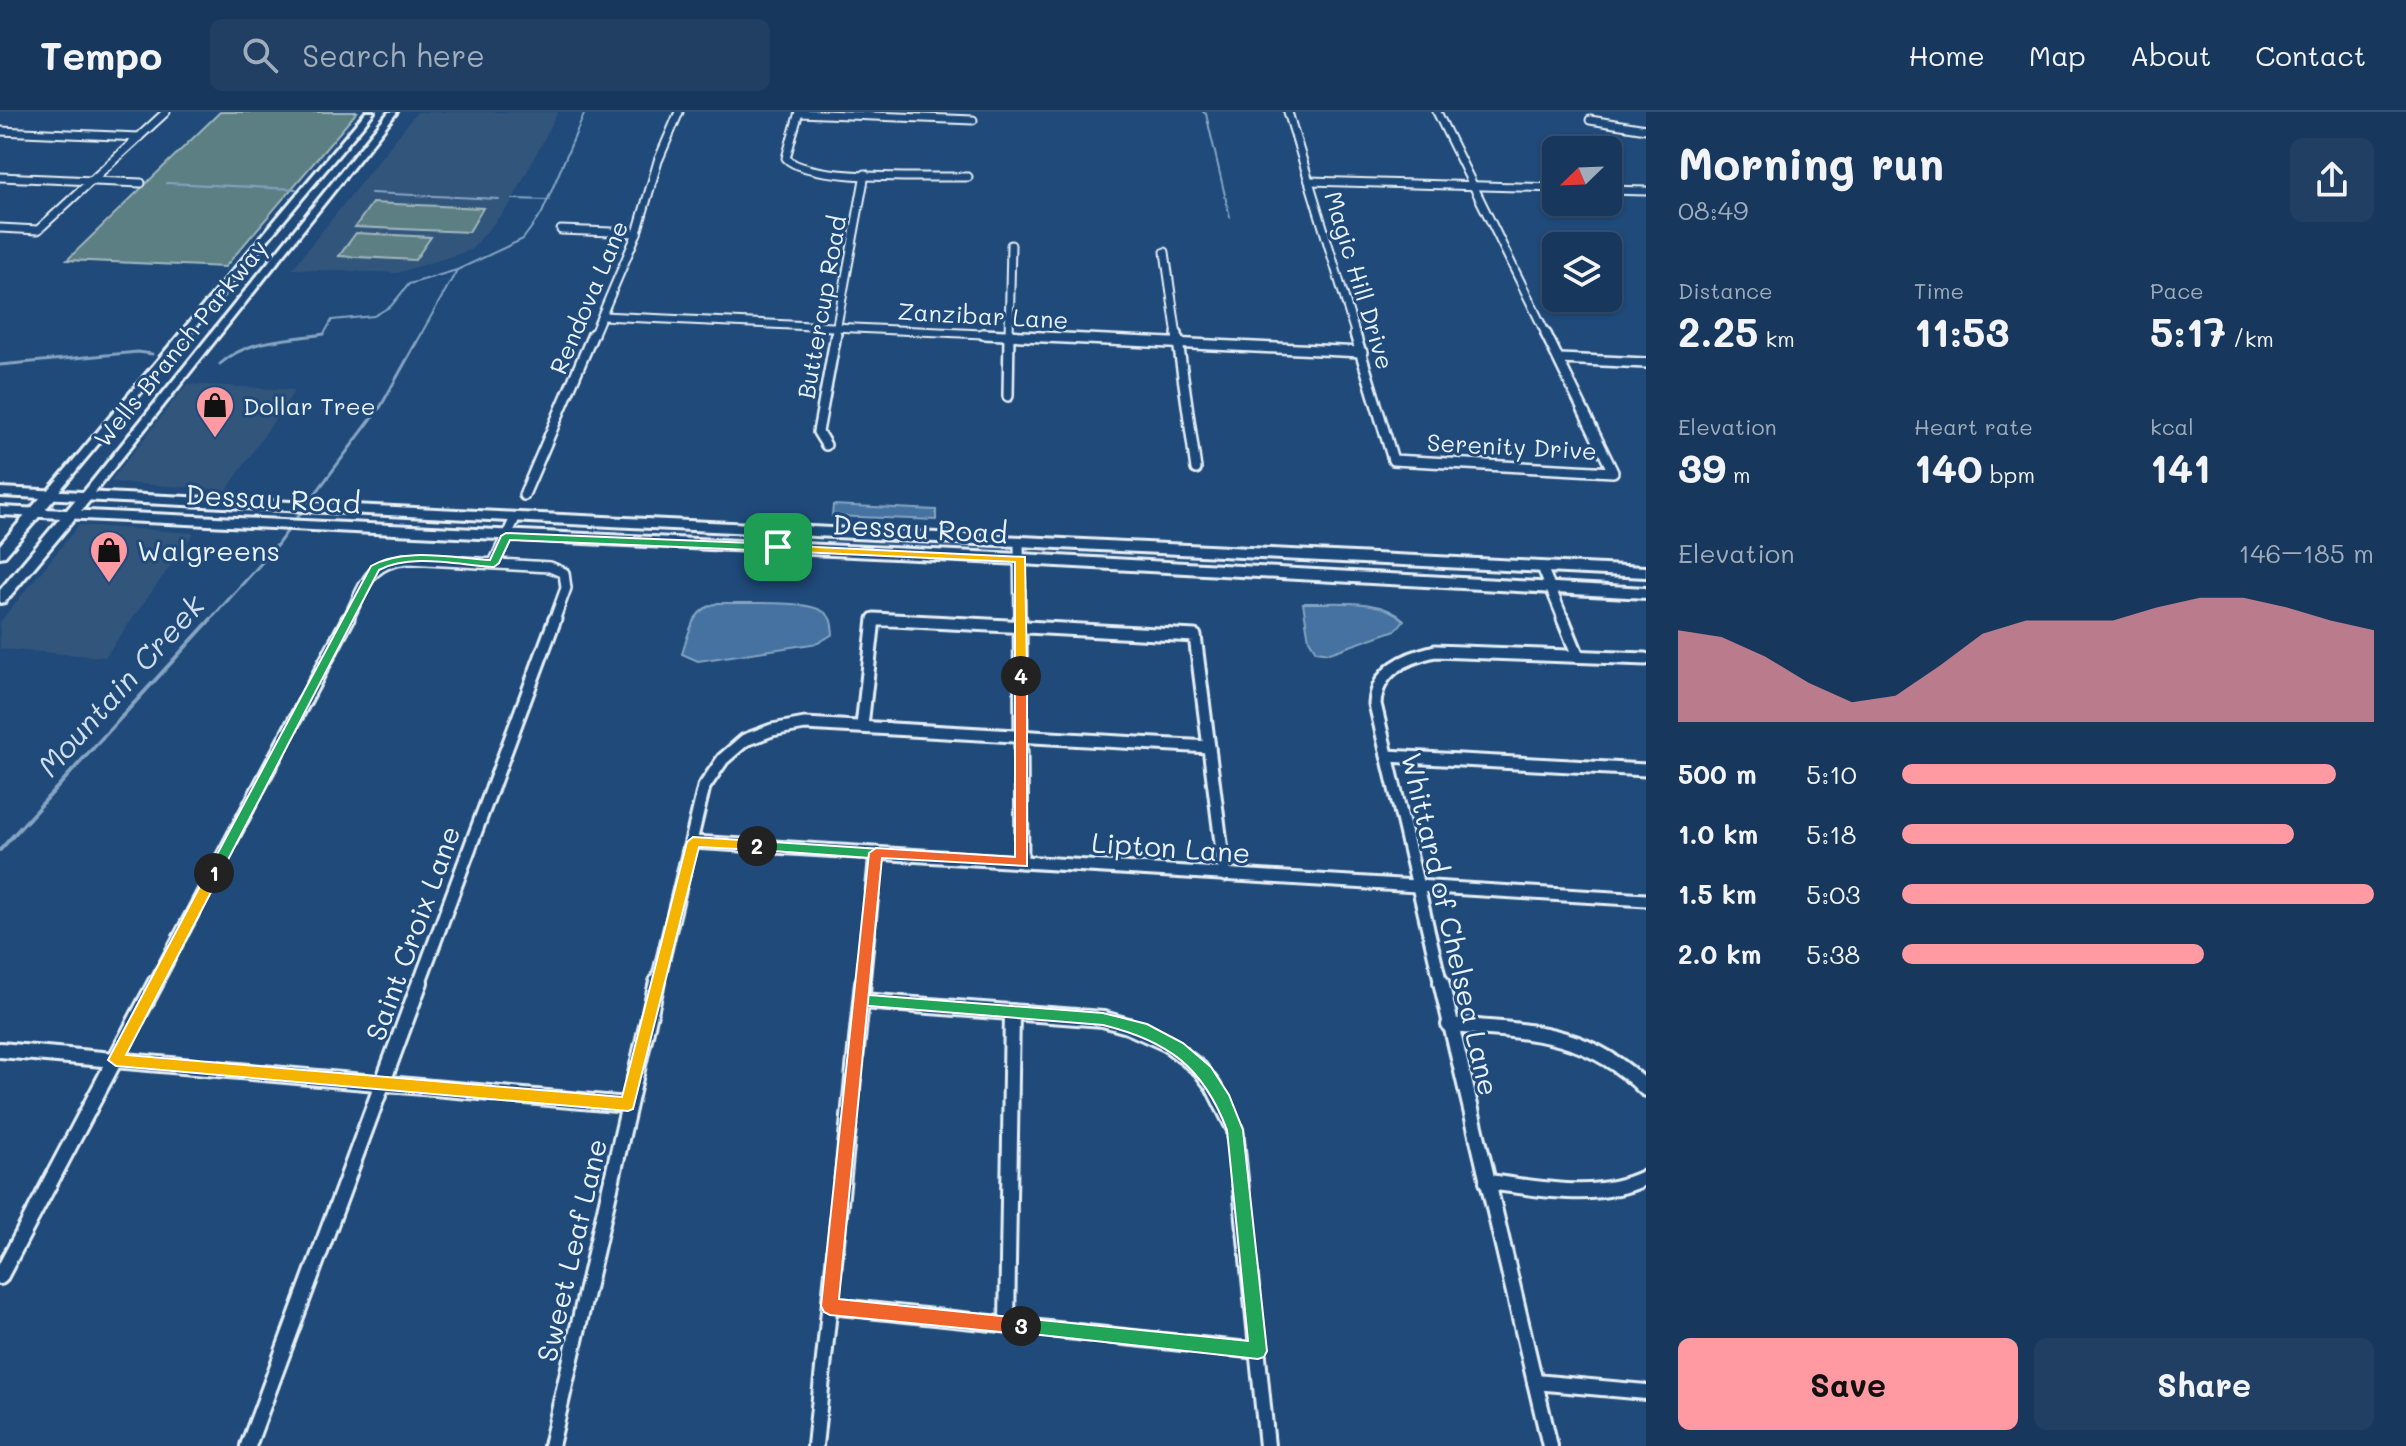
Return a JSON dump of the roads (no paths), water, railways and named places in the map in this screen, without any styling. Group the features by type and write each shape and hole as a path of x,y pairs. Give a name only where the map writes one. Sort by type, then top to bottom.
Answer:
{"main road":[{"name":"Dessau Road","path":"0,492 515,518 1646,593"},
{"name":"Wells Branch Parkway","path":"0,553 51,494"},
{"name":"Wells Branch Parkway","path":"0,599 86,496"},
{"name":"Dessau Road","path":"0,511 506,536 1646,572"}],"street":[{"path":"0,228 38,230 166,112"},
{"name":"Wells Branch Parkway","path":"51,494 370,112"},
{"name":"Wells Branch Parkway","path":"86,496 393,112"},
{"name":"Rendova Lane","path":"524,495 637,233 658,161 679,112"},
{"name":"Magic Hill Drive","path":"1288,112 1393,460"},
{"name":"Serenity Drive","path":"1393,460 1613,472 1437,112"},
{"path":"968,177 818,173 793,166 786,158 799,113 973,120"},
{"path":"1590,120 1646,129"},
{"path":"0,131 139,137"},
{"name":"Buttercup Road","path":"826,445 818,432 865,174"},
{"path":"0,177 141,183"},
{"path":"1309,181 1542,188"},
{"path":"306,189 330,190"},
{"path":"1622,190 1646,191"},
{"path":"561,230 637,233"},
{"path":"1008,396 1011,245"},
{"path":"1165,252 1196,469"},
{"path":"235,274 263,275"},
{"name":"Zanzibar Lane","path":"602,316 1362,352"},
{"path":"1560,359 1646,363"},
{"path":"136,392 167,395"},
{"path":"0,1277 375,568 387,561 408,559 494,563 515,518"},
{"path":"1020,551 1022,862"},
{"name":"Saint Croix Lane","path":"248,1446 566,588 564,573 550,567 494,563"},
{"path":"1542,567 1578,656"},
{"path":"862,726 874,619 1195,636 1225,875"},
{"name":"Whittard of Chelsea Lane","path":"1550,1446 1417,887 1375,704 1376,690 1389,670 1424,653 1451,650 1646,659"},
{"name":"Sweet Leaf Lane","path":"551,1446 704,787 717,762 741,742 787,726 862,726 1209,747"},
{"path":"1387,756 1646,770"},
{"name":"Lipton Lane","path":"693,842 1646,900"},
{"path":"815,1446 876,853"},
{"path":"862,1001 1103,1019 1142,1028 1177,1048 1206,1072 1223,1100 1235,1130 1267,1446"},
{"path":"1007,1325 1012,1012"},
{"path":"1449,1025 1548,1033 1582,1041 1622,1064 1646,1089"},
{"path":"0,1050 628,1105"},
{"path":"1487,1182 1608,1191 1637,1183 1646,1177"},
{"path":"830,1306 1258,1351"},
{"path":"1535,1382 1646,1392"}],"waterway":[{"path":"548,200 585,112"},
{"path":"1203,112 1206,114 1230,217"},
{"path":"166,183 296,189"},
{"path":"371,193 499,199"},
{"path":"512,199 548,200"},
{"path":"457,270 523,239 548,200"},
{"path":"324,334 332,320 374,316 391,306 409,284 457,270"},
{"name":"Mountain Creek","path":"420,336 457,270"},
{"path":"220,364 231,355 256,345 324,334"},
{"path":"312,336 324,334"},
{"name":"Mountain Creek","path":"209,621 274,549 381,406 421,334"},
{"path":"0,365 138,352 152,354"},
{"name":"Mountain Creek","path":"0,850 211,619"}],"place":[{"name":"Dollar Tree","path":"215,439"},
{"name":"Walgreens","path":"109,584"}]}
